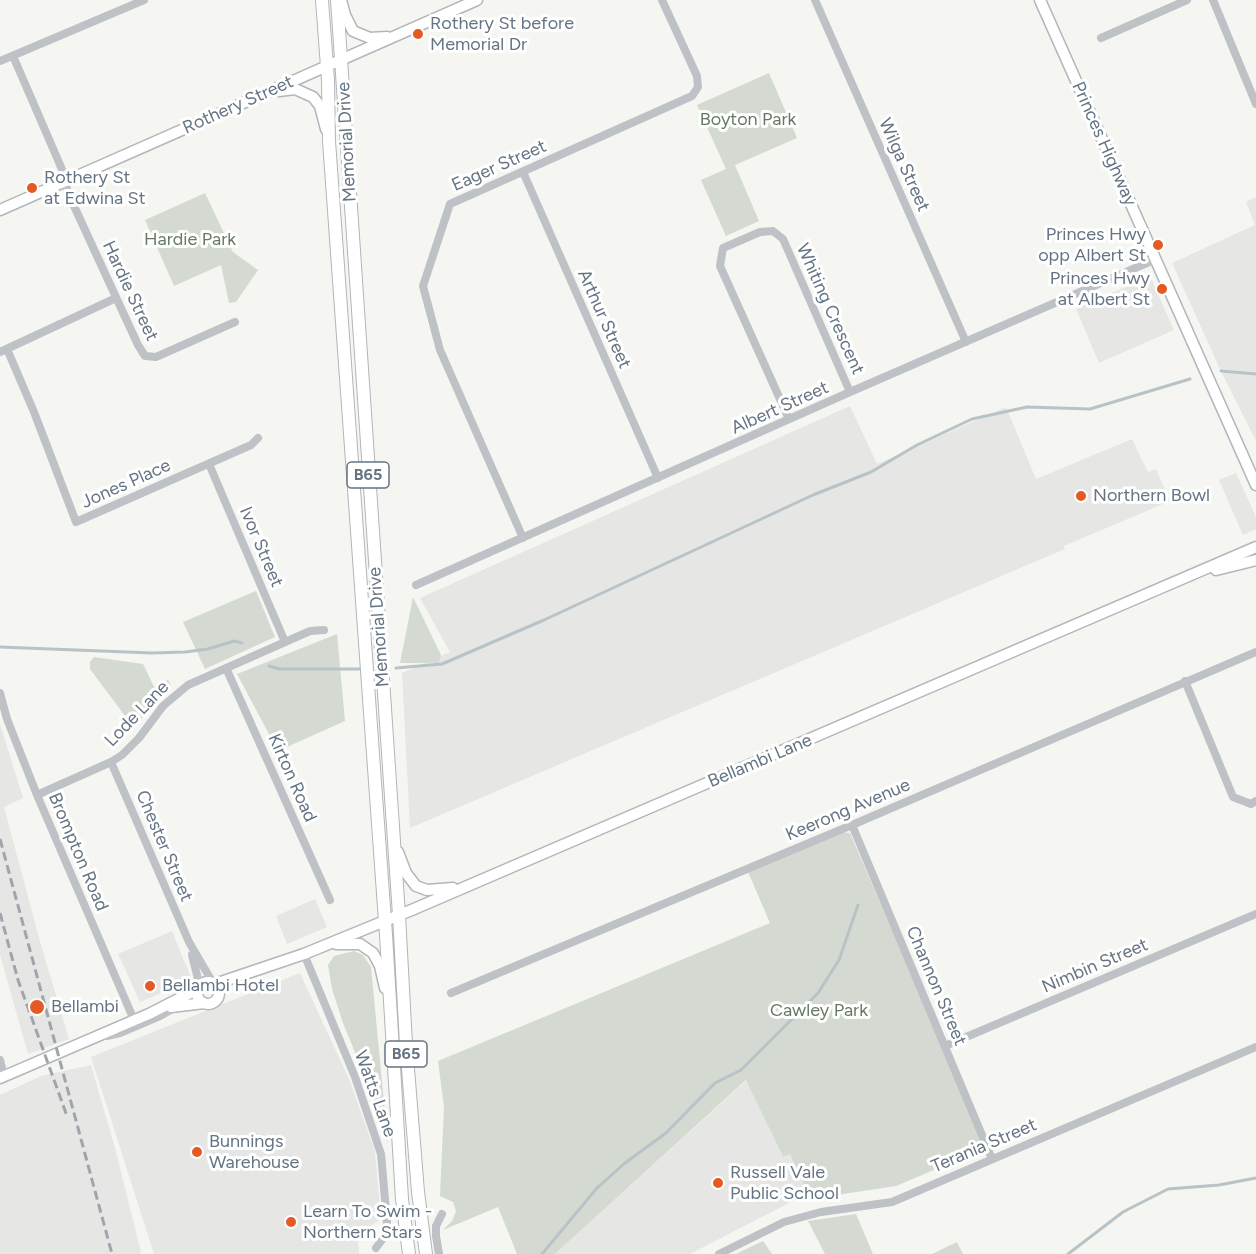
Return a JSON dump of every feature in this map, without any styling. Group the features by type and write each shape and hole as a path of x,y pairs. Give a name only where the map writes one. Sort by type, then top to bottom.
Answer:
{"main road":[{"name":"Memorial Drive","path":"322,0 329,141 402,1199 409,1254"},
{"name":"Memorial Drive","path":"339,0 341,60 406,1044 418,1192 426,1254"},
{"path":"339,0 354,31 370,38 395,36"},
{"name":"Rothery Street","path":"0,210 477,0"},
{"name":"Princes Highway","path":"1040,0 1255,482"},
{"path":"262,95 295,89 310,94 318,103 329,141"},
{"name":"Bellambi Lane","path":"262,969 399,915 1256,547"},
{"path":"1172,583 1256,560"},
{"path":"393,834 402,866 416,886 434,890 464,887"},
{"path":"323,946 353,943 360,944 373,953 382,973 390,1009"},
{"path":"149,1014 177,1006 213,1003 236,984 262,969"},
{"path":"2,1077 149,1014 199,988 204,983 214,983 262,969"},
{"path":"214,983 219,992 218,998"},
{"path":"199,988 199,998 204,1003"}],"street":[{"path":"0,61 144,0"},
{"name":"Eager Street","path":"523,538 440,350 423,286 450,204 692,96 698,87 697,76 662,0"},
{"name":"Wilga Street","path":"815,0 966,342"},
{"path":"1101,38 1188,0"},
{"path":"1213,0 1256,104"},
{"name":"Hardie Street","path":"13,56 64,174 68,193 145,356 156,357 235,322"},
{"name":"Arthur Street","path":"523,172 658,478"},
{"name":"Whiting Crescent","path":"789,419 720,266 723,248 760,232 773,231 783,239 850,392"},
{"name":"Albert Street","path":"416,585 850,392 1156,260"},
{"path":"3,350 116,297"},
{"name":"Jones Place","path":"3,350 34,411 76,522 251,445 258,438"},
{"name":"Ivor Street","path":"209,464 285,642"},
{"name":"Lode Lane","path":"37,795 111,762 132,746 174,695 188,685 310,631 324,630"},
{"name":"Keerong Avenue","path":"451,993 1256,652"},
{"name":"Kirton Road","path":"226,668 330,900"},
{"path":"1185,681 1233,797 1251,804 1256,801"},
{"name":"Brompton Road","path":"0,693 7,719 37,795 134,1020"},
{"name":"Chester Street","path":"111,762 189,942"},
{"name":"Channon Street","path":"852,825 992,1159"},
{"name":"Nimbin Street","path":"945,1046 1256,914"},
{"path":"189,942 214,983"},
{"path":"189,942 199,988"},
{"name":"Watts Lane","path":"304,954 355,1077 381,1154 387,1222 384,1237 376,1248"},
{"path":"88,1040 120,1033 177,1006"},
{"name":"Terania Street","path":"719,1254 784,1222 821,1212 892,1202 1256,1047"},
{"path":"0,1060 2,1077"},
{"path":"439,1254 436,1226 442,1214"}],"shaded area":[{"path":"1256,197 1256,441 1220,369 1172,263 1255,225 1246,202"},
{"path":"1150,276 1174,330 1099,363 1076,309"},
{"path":"850,406 877,464 1006,407 1036,479 1132,439 1148,472 1156,469 1170,501 1064,546 1065,549 410,828 402,673 450,652 420,598"},
{"path":"1236,473 1256,517 1256,529 1243,535 1219,480"},
{"path":"0,724 23,798 4,807 69,1039 28,1054 0,955"},
{"path":"315,899 327,927 287,944 276,916"},
{"path":"172,931 192,980 140,1002 118,954"},
{"path":"300,973 349,1079 375,1151 381,1219 358,1234 359,1254 154,1254 91,1057"},
{"path":"91,1065 141,1252 140,1254 0,1254 0,1095 41,1076"},
{"name":"Russell Vale Public School","path":"747,1080 782,1156 790,1154 810,1199 793,1201 690,1254 555,1254"}],"green space":[{"name":"Boyton Park","path":"769,73 797,138 735,165 759,221 726,236 701,180 726,169 697,105"},
{"name":"Hardie Park","path":"205,193 233,252 258,270 236,302 229,303 221,265 174,286 145,220"},
{"path":"256,591 275,637 205,669 183,622"},
{"path":"413,597 441,655 439,663 400,663"},
{"path":"337,634 345,721 278,751 237,674"},
{"path":"94,657 143,664 154,687 168,680 171,685 134,728 90,669 90,662"},
{"name":"Cawley Park","path":"841,832 850,833 979,1132 983,1149 896,1186 810,1199 790,1154 783,1157 746,1080 555,1254 517,1254 498,1207 443,1230 452,1221 456,1211 453,1202 440,1196 444,1107 438,1061 770,923 748,872"},
{"path":"354,951 363,955 371,967 388,1144 375,1101 343,1023 332,989 328,965 334,956"},
{"path":"856,1214 873,1254 825,1254 808,1221"},
{"path":"763,1241 772,1254 736,1254"},
{"path":"957,1242 963,1254 932,1254"}],"waterway":[{"path":"1221,371 1256,374"},
{"path":"396,668 442,664 544,620 813,495 871,472 917,445 972,419 1027,407 1090,409 1190,379"},
{"path":"0,647 152,653 208,649 234,641 242,643"},
{"path":"269,666 280,669 362,669"},
{"path":"542,1254 597,1188 625,1163 666,1133 715,1083 741,1070 818,993 839,960 858,905"},
{"path":"1068,1254 1123,1212 1168,1189 1219,1185 1256,1178"}],"railway":[{"path":"0,839 112,1254"},
{"path":"0,913 18,980 67,1116"}],"place":[{"name":"Rothery St before Memorial Dr","path":"418,34"},
{"name":"Rothery St at Edwina St","path":"32,188"},
{"name":"Princes Hwy opp Albert St","path":"1158,245"},
{"name":"Princes Hwy at Albert St","path":"1162,289"},
{"name":"Northern Bowl","path":"1081,496"},
{"name":"Bellambi Hotel","path":"150,986"},
{"name":"Bellambi","path":"37,1007"},
{"name":"Bunnings Warehouse","path":"197,1152"},
{"name":"Russell Vale Public School","path":"718,1183"},
{"name":"Learn To Swim - Northern Stars","path":"291,1222"}]}
